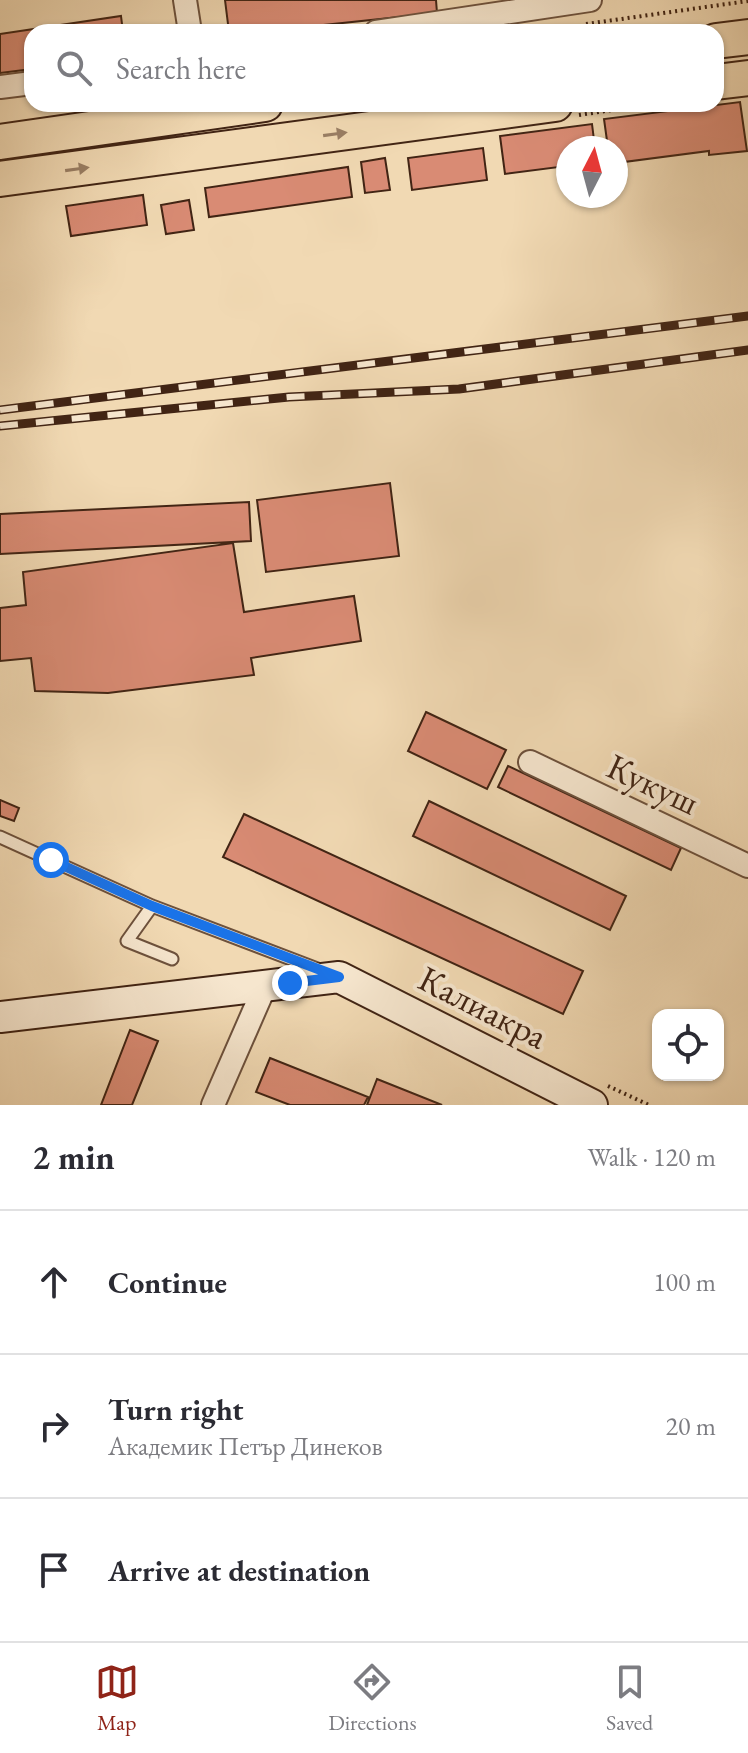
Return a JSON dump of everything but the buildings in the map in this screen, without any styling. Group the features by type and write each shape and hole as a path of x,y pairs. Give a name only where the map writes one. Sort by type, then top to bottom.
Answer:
{"main road":[{"path":"724,40 748,37"},
{"path":"724,81 748,78"},
{"path":"0,142 209,112"},
{"path":"0,179 496,112"}],"street":[{"path":"185,0 189,24"},
{"path":"428,24 590,0"},
{"path":"0,87 24,84"},
{"name":"Кукуш","path":"530,762 748,866"},
{"path":"0,1017 339,977"},
{"name":"Калиакра","path":"339,977 592,1105"},
{"path":"213,1105 265,986"}],"lane":[{"path":"0,837 152,906 339,977"},
{"path":"152,906 127,941 172,959"}],"path":[{"path":"582,24 748,1"}],"railway":[{"path":"0,410 748,316"},
{"path":"0,426 289,397 459,389 748,350"}],"route":[{"path":"51,860 152,906 339,977 290,983"}]}
